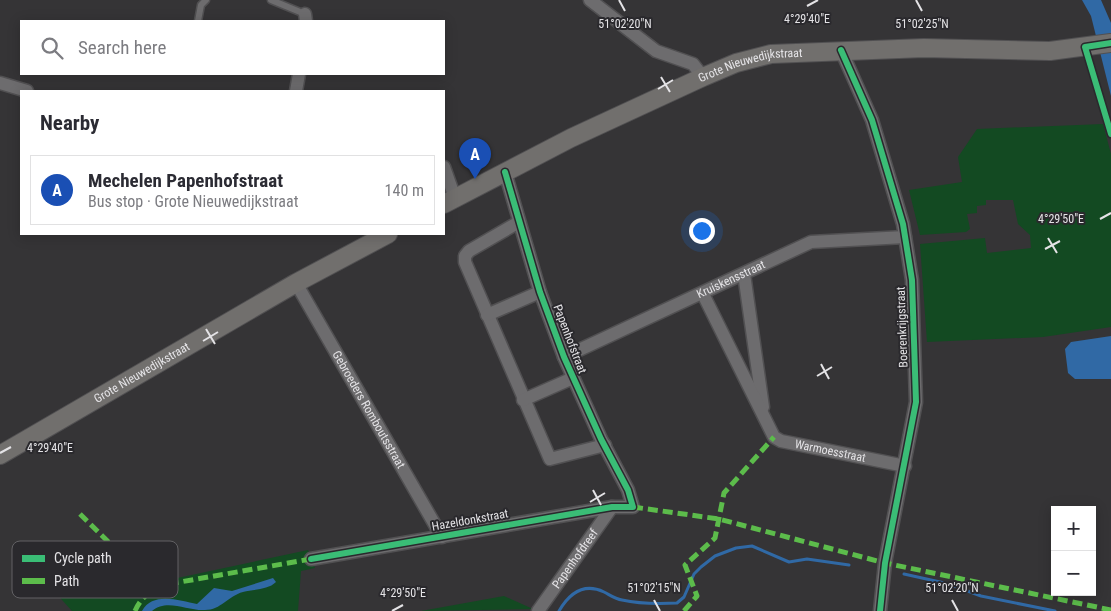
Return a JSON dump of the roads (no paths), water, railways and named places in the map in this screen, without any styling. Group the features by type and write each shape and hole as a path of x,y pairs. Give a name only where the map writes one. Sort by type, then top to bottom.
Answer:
{"main road":[{"name":"Grote Nieuwedijkstraat","path":"449,201 703,77 736,63 771,54 841,50 1050,51 1111,43"},
{"name":"Grote Nieuwedijkstraat","path":"0,455 296,283 386,235"}],"street":[{"path":"590,0 656,51 693,64 703,77"},
{"name":"Boerenkrijgstraat","path":"841,50 872,120 905,237 912,280 916,402 885,562 880,611"},
{"path":"296,90 299,75"},
{"path":"0,83 24,90"},
{"name":"Papenhofstraat","path":"505,172 540,292 564,356 628,490 633,506"},
{"path":"445,174 449,201"},
{"path":"519,222 469,251 465,256 465,262 550,459 605,445"},
{"name":"Kruiskensstraat","path":"564,356 703,294 811,242 905,237"},
{"name":"Warmoesstraat","path":"744,274 764,420"},
{"name":"Gebroeders Romboutsstraat","path":"296,283 442,537"},
{"name":"Papenhofstraat","path":"487,315 540,292"},
{"name":"Warmoesstraat","path":"703,294 774,437 781,441 905,466"},
{"name":"Papenhofstraat","path":"523,400 573,378"},
{"name":"Hazeldonkstraat","path":"312,559 612,506 633,506"},
{"name":"Papenhofdreef","path":"538,611 612,506"}],"lane":[{"path":"198,20 201,5 206,0"},
{"path":"271,0 306,18"}],"water":[{"path":"1082,0 1101,0 1111,23 1111,96 1091,16"},
{"path":"1111,336 1111,379 1075,379 1068,373 1065,349 1071,342"},
{"path":"273,578 276,582 273,585 233,596 216,608 198,610 171,605 158,607 152,611 142,611 153,601 160,599 197,604 214,588 232,591"}],"waterway":[{"path":"559,611 567,599 577,591 590,588 604,592 617,599 649,603 677,603 684,597 694,574 701,567 715,556 736,548 752,546 789,562 807,559 849,565"},
{"path":"904,574 949,584 981,596 1055,611"}],"place":[{"name":"Mechelen Papenhofstraat","path":"475,179"}]}
